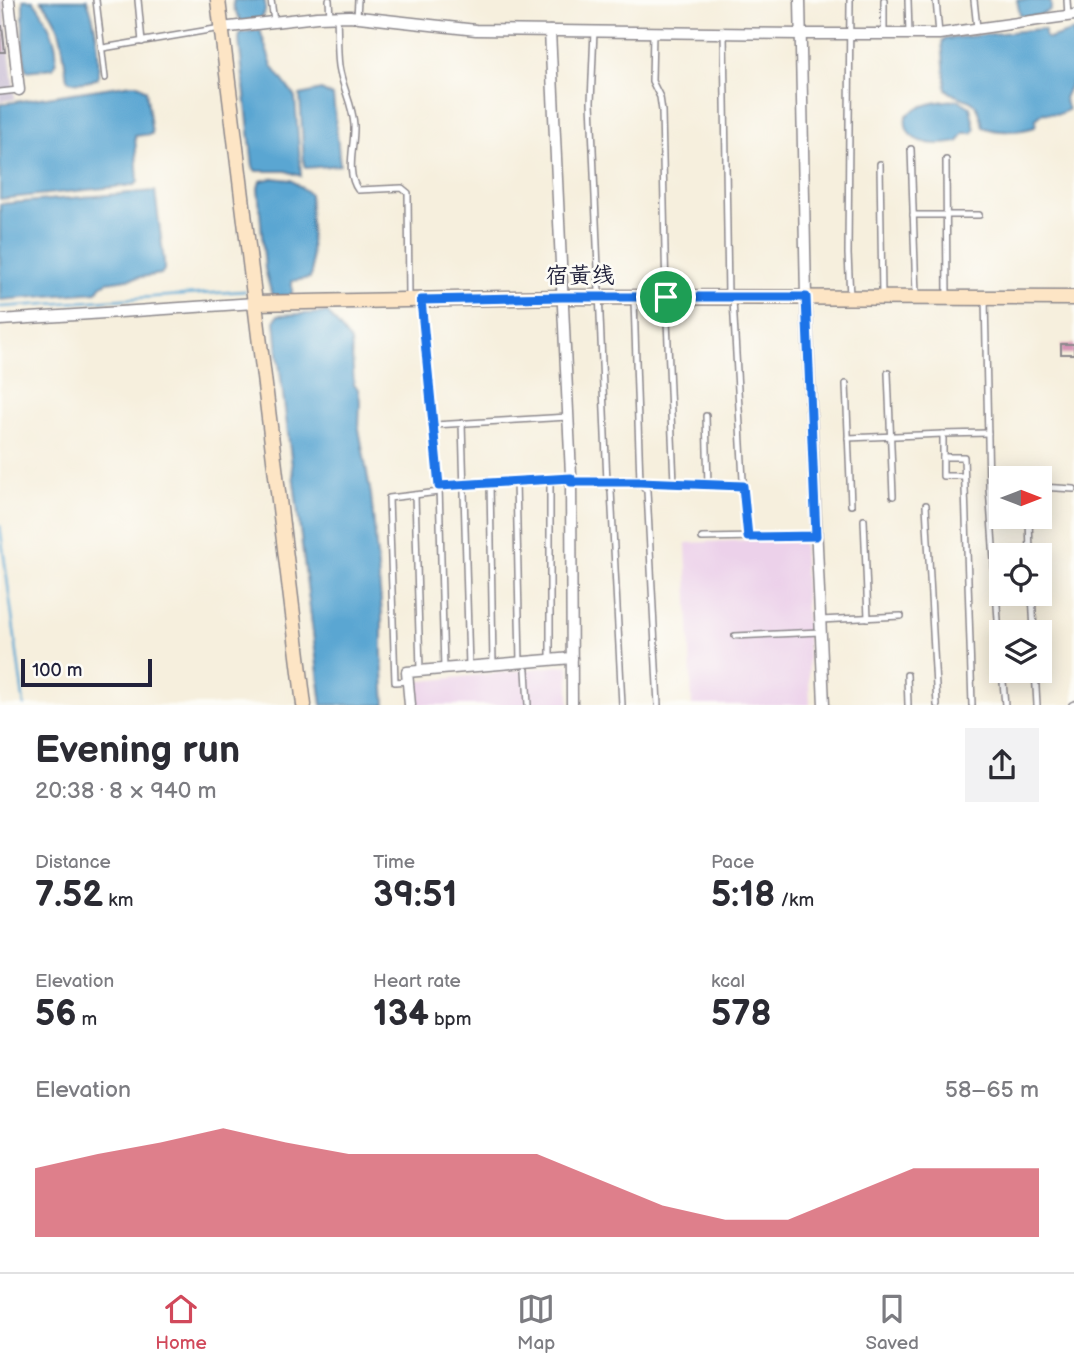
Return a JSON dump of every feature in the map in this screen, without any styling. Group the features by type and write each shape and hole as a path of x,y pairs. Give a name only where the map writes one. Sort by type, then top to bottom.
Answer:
{"main road":[{"path":"218,0 304,705"},
{"name":"宿黄线","path":"255,303 562,297 1074,298"}],"street":[{"path":"9,0 19,90"},
{"path":"800,0 806,297 824,705"},
{"path":"221,28 357,17 440,27 551,31 908,34 939,33 1071,15"},
{"path":"551,31 571,480 572,705"},
{"path":"0,320 255,303"},
{"path":"410,705 407,672 493,664 523,666 572,658"}],"lane":[{"path":"96,0 105,78"},
{"path":"138,0 142,42"},
{"path":"271,0 274,22"},
{"path":"329,0 334,17 340,67 352,109 354,126 351,172 354,184 358,190 402,188 408,193 415,300 434,425 439,489 444,668"},
{"path":"357,17 358,0"},
{"path":"850,0 850,297"},
{"path":"884,0 884,34"},
{"path":"908,0 908,34"},
{"path":"936,0 939,33"},
{"path":"974,0 977,28"},
{"path":"1067,0 1071,15"},
{"path":"103,48 221,28"},
{"path":"594,31 591,102 599,297 607,482 611,490 622,705"},
{"path":"653,32 652,81 660,97 662,111 674,484"},
{"path":"724,33 731,297 748,537"},
{"path":"0,92 19,90"},
{"path":"911,149 916,298"},
{"path":"946,160 947,298"},
{"path":"880,164 882,298"},
{"path":"913,215 979,215"},
{"path":"634,297 640,482 647,491 658,705"},
{"path":"985,298 989,488"},
{"path":"888,373 893,496"},
{"path":"846,384 851,505"},
{"path":"706,416 708,485"},
{"path":"434,425 568,417"},
{"path":"461,423 469,667"},
{"path":"848,438 988,433"},
{"path":"943,434 943,476 964,476"},
{"path":"943,457 964,457 972,705"},
{"path":"407,681 395,682 389,498 463,484 550,479 743,486"},
{"path":"550,479 550,660"},
{"path":"516,481 523,666 528,705"},
{"path":"490,482 493,664"},
{"path":"1052,488 1074,489"},
{"path":"415,495 420,671"},
{"path":"926,505 937,705"},
{"path":"864,520 868,618"},
{"path":"992,529 998,620"},
{"path":"702,538 816,536"},
{"path":"735,636 901,616"},
{"path":"907,675 908,705"},
{"path":"1003,683 1005,705"},
{"path":"1036,683 1037,705"}],"shaded area":[{"path":"0,0 3,0 15,99 0,101"},
{"path":"803,538 810,705 692,705 686,543"},
{"path":"569,665 569,705 418,705 415,682"}],"water":[{"path":"23,0 33,0 48,23 56,52 53,68 26,71"},
{"path":"41,0 87,0 97,38 98,78 82,82 67,79 58,28"},
{"path":"233,0 265,0 265,11 261,19 241,21 234,9"},
{"path":"1017,0 1046,0 1051,2 1051,9 1036,16 1020,15"},
{"path":"260,30 272,66 295,97 301,176 286,171 256,171 253,167 239,40 240,33"},
{"path":"1045,30 1045,37 1049,39 1073,31 1074,77 1064,98 1068,110 1059,114 1043,113 1036,119 1035,127 1029,129 1002,131 983,127 973,103 946,89 942,42 945,39"},
{"path":"138,84 146,90 152,134 135,136 138,182 134,185 0,199 0,104"},
{"path":"321,90 333,96 340,165 306,168 300,95"},
{"path":"959,100 970,107 975,130 972,133 964,133 958,142 940,144 922,142 909,133 906,116 918,108"},
{"path":"273,178 291,180 310,194 312,274 310,278 292,281 292,295 272,296 265,269 258,188 260,181"},
{"path":"155,191 164,262 161,274 107,282 97,292 0,300 0,204"},
{"path":"328,313 351,342 354,385 358,389 360,401 359,429 371,495 382,614 385,705 322,705 275,320 278,315"}],"building":[{"path":"2,26 5,52 0,52"},
{"path":"1061,344 1074,344 1074,354 1061,354"}],"waterway":[{"path":"0,307 245,291"},
{"path":"0,526 24,705"}],"route":[{"path":"666,297 806,297 816,536 748,537 743,486 571,482 571,478 439,486 421,300 666,297"}]}
